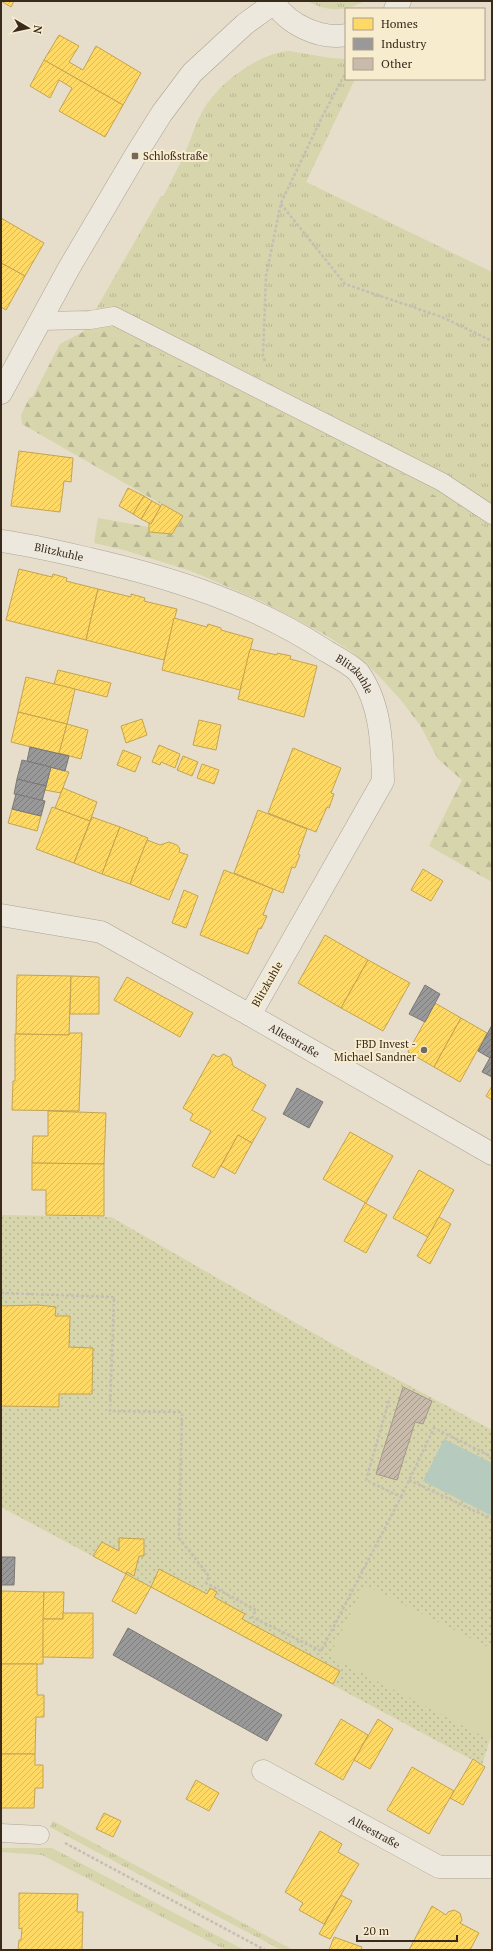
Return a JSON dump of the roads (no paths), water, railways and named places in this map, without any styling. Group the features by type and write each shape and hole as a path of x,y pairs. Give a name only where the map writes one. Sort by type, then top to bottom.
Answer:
{"street":[{"path":"1,393 135,156 187,79 245,24 274,2 288,18 305,28 324,35 345,35"},
{"name":"Blitzkuhle","path":"1,541 28,545 142,571 212,594 294,630 358,672 374,703 382,743 383,781 250,1015"},
{"name":"Alleestraße","path":"1,915 101,932 250,1015 492,1154"},
{"name":"Alleestraße","path":"263,1771 439,1867 492,1867"}],"lane":[{"path":"40,322 90,320 114,316 442,482 492,515"},
{"path":"1,1833 40,1834"}],"place":[{"name":"Schloßstraße","path":"135,156"},
{"name":"FBD Invest - Michael Sandner","path":"424,1050"}]}
